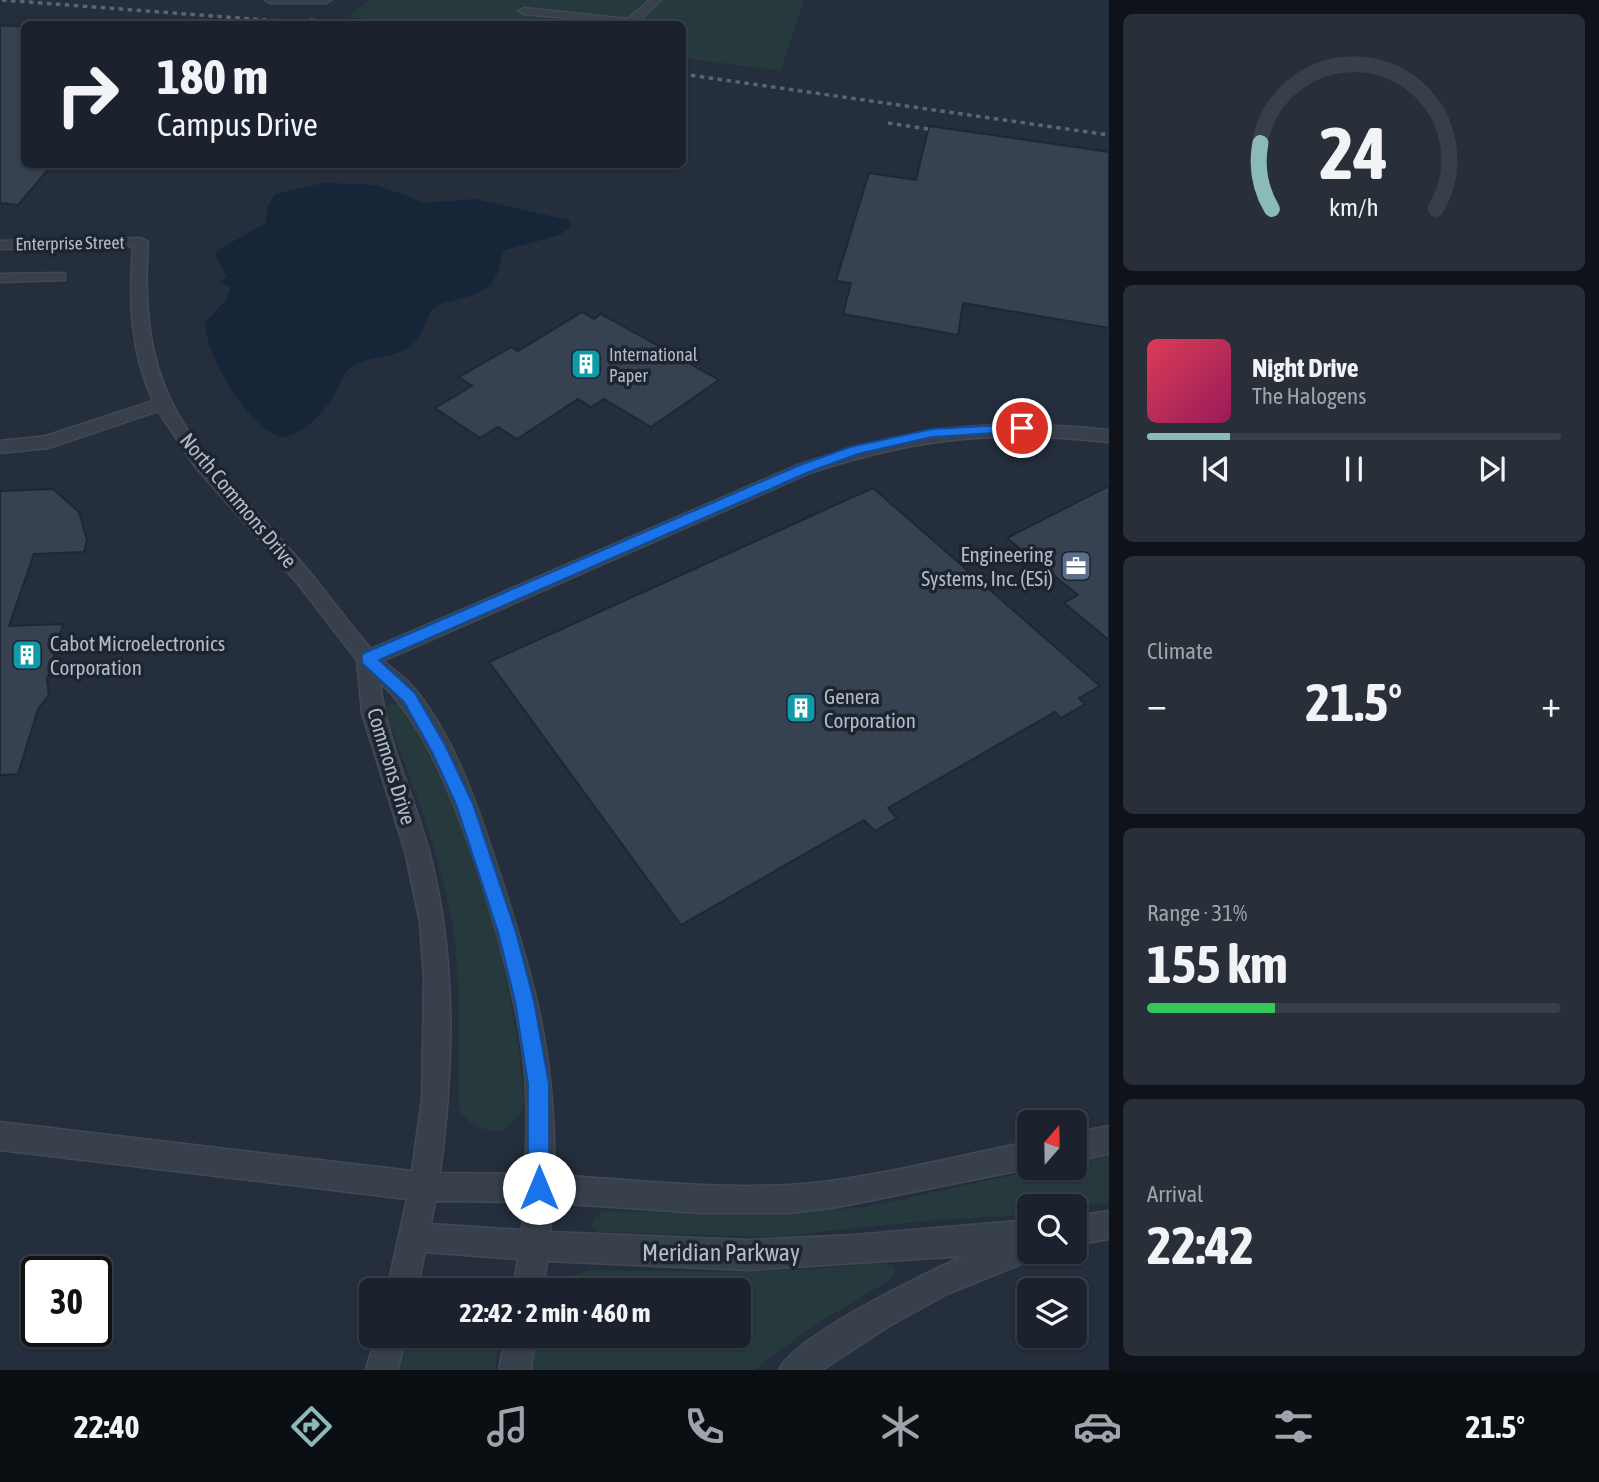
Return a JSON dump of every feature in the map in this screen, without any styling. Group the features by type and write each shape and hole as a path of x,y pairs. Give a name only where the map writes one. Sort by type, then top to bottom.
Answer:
{"street":[{"path":"270,0 326,0"},
{"path":"633,21 656,0"},
{"path":"538,2 642,13"},
{"path":"524,11 613,21"},
{"name":"Enterprise Street","path":"0,245 141,242"},
{"name":"North Commons Drive","path":"141,242 136,292 139,325 152,382 196,452 307,580 367,659"},
{"path":"0,278 60,277"},
{"path":"0,447 48,442 164,403"},
{"path":"367,659 804,469 855,450 912,436 979,428 1046,429 1109,436"},
{"name":"Commons Drive","path":"367,659 373,713 417,851 432,922 438,1039 436,1099 424,1187 404,1278"},
{"name":"Commons Drive","path":"367,659 410,698 439,749 465,804 507,932 525,1001 539,1084 539,1188 536,1245 530,1278"},
{"path":"0,1136 424,1187 539,1188 701,1199 788,1199 880,1186 1017,1158"},
{"path":"1087,1144 1109,1140"},
{"name":"Meridian Parkway","path":"413,1237 644,1253 749,1255 867,1249 1017,1236"},
{"path":"795,1370 848,1333 932,1285 1017,1252"},
{"path":"382,1370 388,1348"},
{"path":"514,1370 518,1348"}],"green space":[{"path":"369,0 804,0 781,71 686,58 686,21 383,21 348,17"},
{"path":"392,703 403,706 446,792 474,866 498,945 515,1025 524,1103 521,1113 502,1131 478,1127 460,1112 457,960 450,910 421,810 386,712 386,706"},
{"path":"1109,1156 1109,1202 1087,1206 1087,1194 1017,1194 1017,1216 936,1220 771,1237 600,1232 591,1227 595,1217 603,1211 759,1215 866,1207 1017,1174 1017,1180 1087,1180 1087,1160"},
{"path":"879,1263 892,1266 895,1271 890,1280 813,1326 754,1370 530,1370 534,1348 751,1348 751,1278 568,1278 570,1276 589,1270 770,1271"},
{"path":"406,1348 499,1348 495,1370 400,1370"}],"water":[{"path":"323,183 376,185 426,203 475,199 568,220 572,226 559,235 505,250 491,283 478,293 436,306 419,338 408,348 354,365 347,371 332,399 317,417 296,433 282,437 256,421 244,406 221,371 207,337 205,323 226,300 231,287 220,282 226,276 215,255 218,250 266,223 267,208 275,194"}],"building":[{"path":"0,25 21,27 21,168 50,168 18,205 0,203"},
{"path":"929,126 1109,152 1109,328 963,303 958,335 843,314 851,283 836,281 869,173 916,180"},
{"name":"International Paper","path":"582,312 594,319 601,314 719,380 651,427 604,399 591,407 578,399 517,439 498,427 480,438 435,408 472,386 459,377 511,347 518,351"},
{"name":"Engineering Systems, Inc. (ESi)","path":"1109,486 1109,640 1064,603 1078,595 1007,538"},
{"name":"Genera Corporation","path":"873,488 1100,686 1079,698 1085,704 1061,718 1055,712 888,808 897,818 875,831 864,820 681,925 489,662"},
{"name":"Cabot Microelectronics Corporation","path":"53,489 79,512 87,540 84,552 34,554 9,626 63,624 47,680 49,695 38,709 18,774 0,775 0,491"}],"railway":[{"path":"2,0 278,21"},
{"path":"310,20 320,21"},
{"path":"686,75 1109,135"},
{"path":"888,123 928,129"}],"place":[{"name":"International Paper","path":"586,364"},
{"name":"Engineering Systems, Inc. (ESi)","path":"1076,566"},
{"name":"Cabot Microelectronics Corporation","path":"27,655"},
{"name":"Genera Corporation","path":"801,708"}],"route":[{"path":"539,1188 539,1084 525,1001 507,932 465,804 439,749 410,698 367,659 804,469 855,450 887,441 953,430 1022,428"}]}
